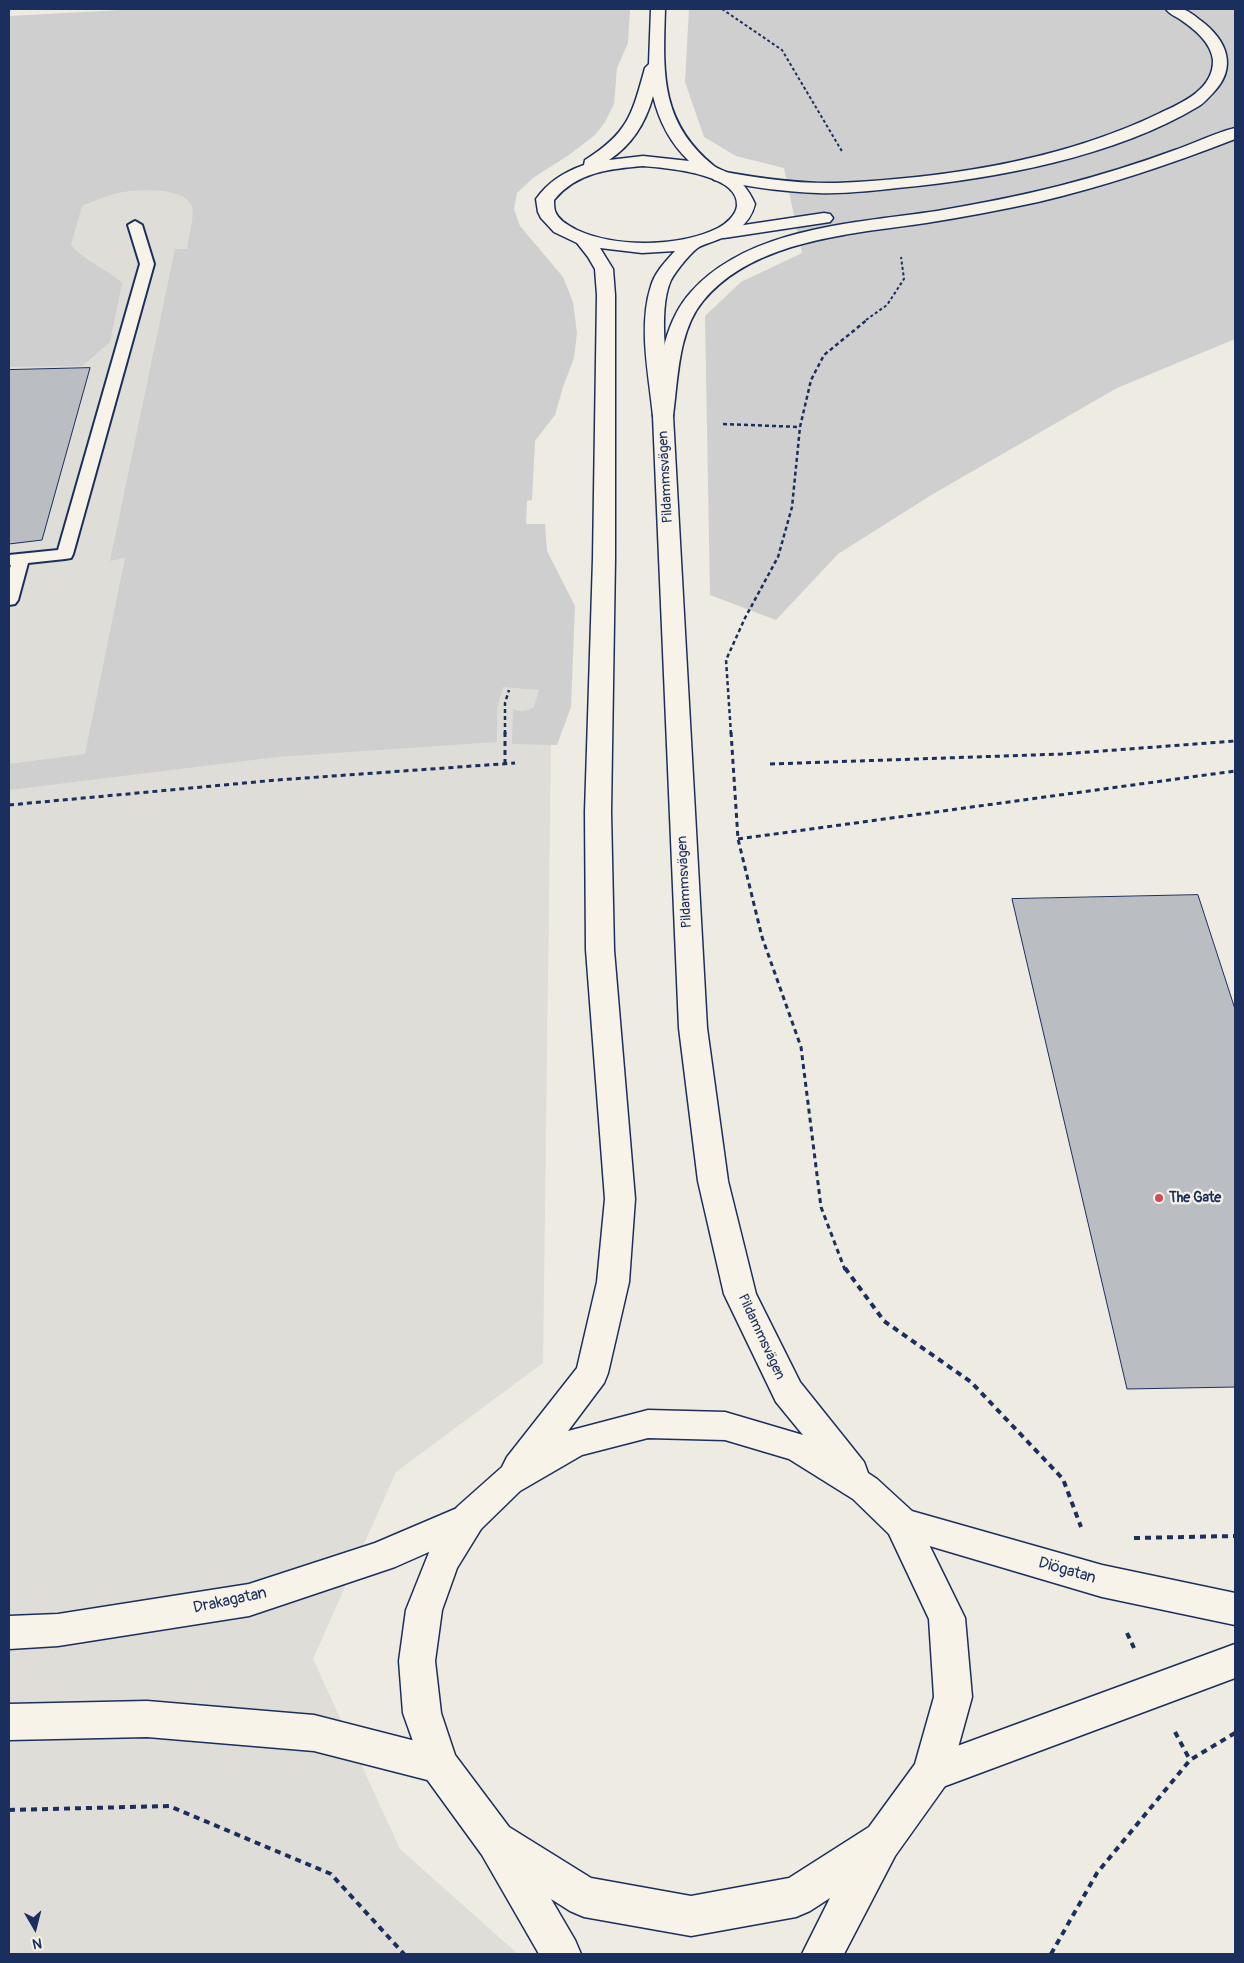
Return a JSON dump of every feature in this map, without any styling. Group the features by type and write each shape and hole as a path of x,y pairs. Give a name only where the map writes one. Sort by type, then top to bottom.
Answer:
{"main road":[{"name":"Pildammsvägen","path":"656,60 635,126 620,146 556,185 545,199 546,214 560,228 583,239 608,245 636,248 665,248 692,244 724,233 741,219 746,204 739,189 715,174 676,136 662,103 656,60 658,9"},
{"path":"715,174 772,184 849,187 933,179 998,169 1086,147 1148,126 1197,101 1218,76 1222,58 1212,39 1192,19 1173,9"},
{"path":"663,416 678,327 697,295 726,271 769,248 822,233 1009,203 1101,180 1175,158 1235,133"},
{"name":"Pildammsvägen","path":"576,173 607,165 643,161 679,164 715,174"},
{"path":"724,233 824,218 1002,198 1101,180"},
{"name":"Pildammsvägen","path":"561,1954 495,1841 439,1765 422,1713 417,1661 424,1610 442,1561 469,1518 508,1481 560,1416 592,1372 613,1282 620,1199 600,940 598,812 604,559 606,295 604,269 583,239"},
{"name":"Pildammsvägen","path":"692,244 674,262 660,284 657,348 663,416 692,1028 713,1181 740,1294 783,1384 865,1489 901,1523 947,1618 953,1697 932,1773 883,1841 822,1954"},
{"name":"Pildammsvägen","path":"508,1481 574,1443 648,1424 725,1426 800,1448 865,1489"},
{"name":"Drakagatan","path":"9,1633 58,1630 249,1600 384,1556 469,1518"},
{"name":"Diögatan","path":"901,1523 1102,1581 1235,1609"},
{"path":"932,1773 1235,1661"},
{"path":"9,1722 147,1718 314,1733 439,1765"},
{"name":"Pildammsvägen","path":"495,1841 584,1897 691,1916 796,1897 883,1841"}],"lane":[{"path":"9,600 15,559 65,554 147,264 135,225"}],"path":[{"path":"722,9 782,50 843,154"},
{"path":"900,254 903,261 904,279 887,305 851,331 824,355 811,380 800,428 792,507 778,557 745,618 726,660 738,839 762,937 801,1047 820,1207 845,1269 884,1321 971,1382 1063,1479 1102,1581 1153,1691 1190,1760"},
{"path":"723,424 800,428"},
{"path":"505,764 505,703 509,690"},
{"path":"770,764 1062,754 1235,741"},
{"path":"9,805 277,780 515,763"},
{"path":"738,839 1235,771"},
{"path":"1124,1538 1235,1536"},
{"path":"1051,1954 1097,1873 1190,1760 1235,1733"},
{"path":"9,1810 169,1806 331,1874 404,1954"}],"shaded area":[{"path":"140,9 630,9 628,43 617,68 614,104 605,122 595,135 569,155 533,178 517,193 514,209 520,226 563,277 573,302 577,333 574,358 555,415 535,441 532,500 527,501 526,524 545,524 547,551 575,606 571,707 557,745 512,744 513,709 524,711 534,707 539,690 503,687 497,708 497,742 277,757 9,790 9,764 85,754 125,558 110,561 175,249 187,249 193,211 188,200 181,195 171,192 147,190 118,193 82,206 71,245 82,256 122,283 110,342 82,366 9,367 9,16"},
{"path":"277,9 512,189 531,425 513,529 553,591 543,1363 396,1472 313,1659 400,1849 518,1954 9,1954 9,27"},
{"path":"689,9 1235,9 1235,339 1117,388 933,494 838,554 776,620 710,595 705,316 741,282 802,253 784,168 736,156 704,137 685,82"}],"building":[{"path":"90,368 42,540 9,544 9,370"},
{"name":"The Gate","path":"1198,895 1235,1009 1235,1387 1127,1389 1012,899"}],"place":[{"name":"The Gate","path":"1159,1198"}]}
